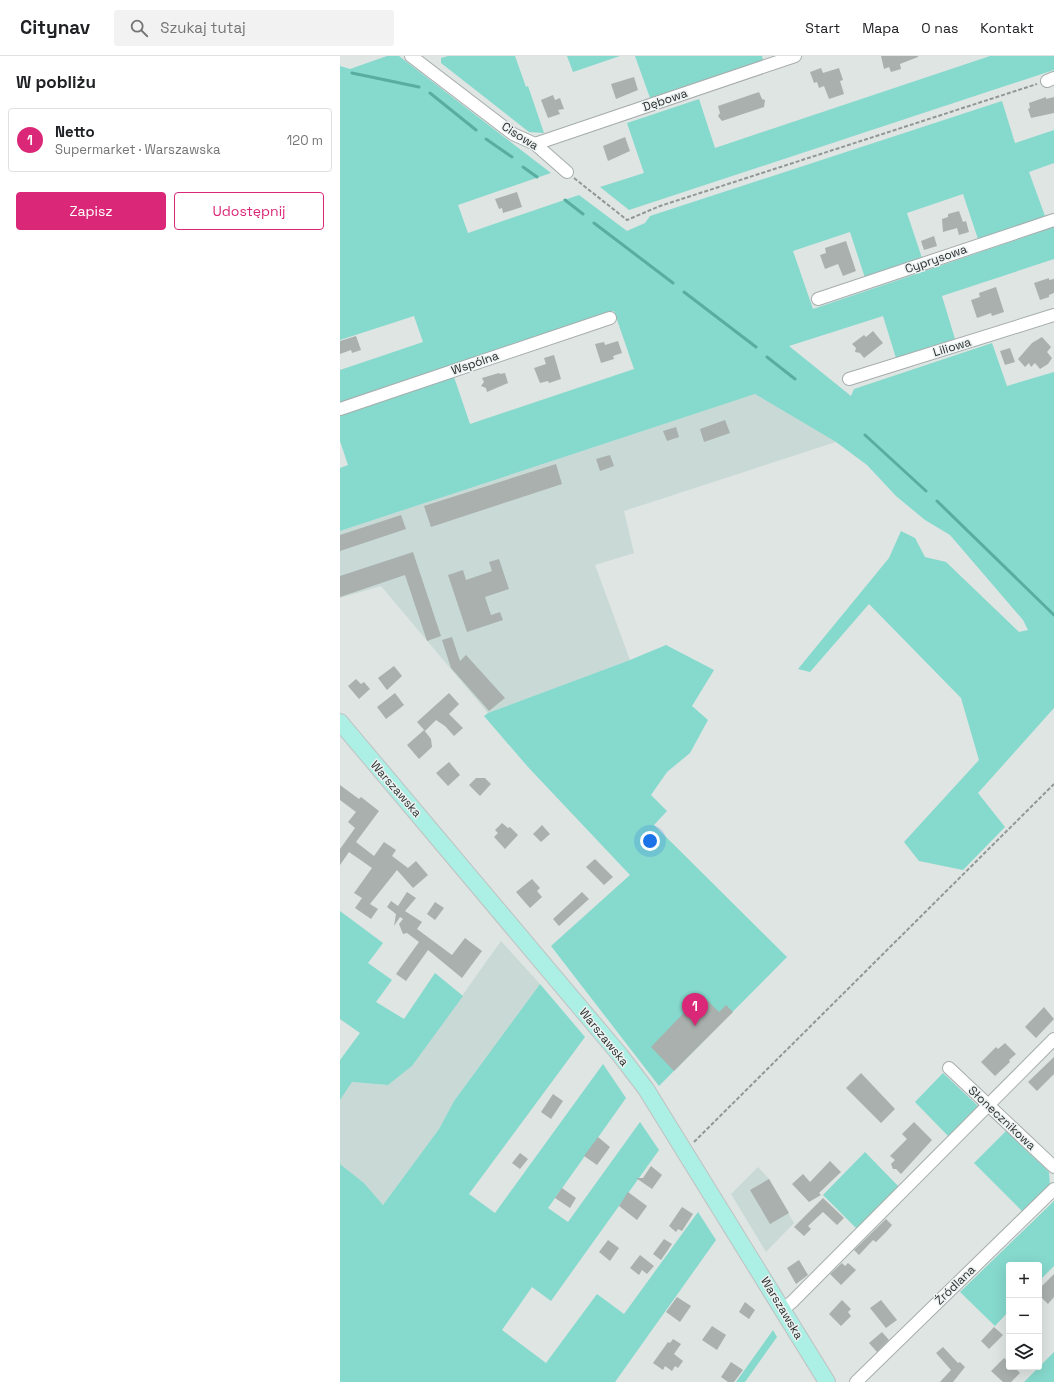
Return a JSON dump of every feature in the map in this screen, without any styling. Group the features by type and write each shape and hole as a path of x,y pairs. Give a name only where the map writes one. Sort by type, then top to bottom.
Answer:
{"main road":[{"name":"Warszawska","path":"340,722 620,1055 646,1089 827,1382"}],"street":[{"name":"Dębowa","path":"536,144 795,56"},
{"name":"Cisowa","path":"415,57 513,134 536,144 567,172"},
{"name":"Cyprysowa","path":"818,299 1054,220"},
{"name":"Liliowa","path":"849,380 1054,315"},
{"name":"Wspólna","path":"340,409 610,318"},
{"path":"783,1309 820,1274 1054,1039"},
{"name":"Słonecznikowa","path":"949,1068 1054,1167"},
{"name":"Źródlana","path":"856,1382 1054,1189"}],"path":[{"path":"567,172 627,220 660,206 1050,80"},
{"path":"684,1149 694,1142 1054,784"}],"shaded area":[{"path":"387,56 399,56 551,173 458,205 468,233 579,195 627,231 645,223 650,216 1002,101 1015,143 1054,130 1054,163 1029,172 1045,216 978,239 963,194 907,213 922,258 865,278 850,232 793,251 813,309 1054,227 1054,259 942,296 955,339 896,358 883,316 789,346 851,396 854,389 992,343 1007,386 1054,372 1054,708 978,793 1005,827 963,870 919,861 904,842 979,760 961,698 869,604 810,672 798,669 889,558 901,531 915,538 925,557 946,562 1019,632 1028,630 1023,620 950,535 925,520 896,496 867,465 836,442 755,394 340,531 340,468 348,465 340,441 340,415 454,377 470,424 634,369 614,311 340,402 340,370 423,342 414,316 340,340 340,66 350,69"},
{"path":"448,56 515,56 526,87 528,86 544,133 529,132 441,63 441,58"},
{"path":"567,56 620,56 573,72"},
{"path":"635,56 762,56 763,60 650,98"},
{"path":"990,56 1054,56 1054,70 629,210 600,187 644,173 627,123 699,99 715,148"},
{"path":"755,394 836,442 624,511 634,553 595,565 630,660 488,713 381,586 340,598 340,531"},
{"path":"666,645 714,670 692,706 708,720 690,753 667,772 651,795 667,811 654,825 787,957 659,1086 551,946 630,875 528,767 484,716 488,713"},
{"path":"340,911 383,943 368,963 392,980 376,1002 404,1019 435,973 463,996 412,1066 388,1085 352,1082 340,1100 340,1060 360,1033 340,1019"},
{"path":"501,941 540,984 454,1101 439,1129 383,1205 364,1183 340,1164 340,1100 352,1082 388,1085 412,1066"},
{"path":"540,984 585,1037 469,1194 495,1213 603,1064 626,1098 548,1208 568,1222 640,1122 659,1150 551,1301 532,1287 502,1330 546,1363 597,1294 624,1314 698,1212 716,1240 615,1382 340,1382 340,1164 364,1183 383,1205 439,1129 454,1101"},
{"path":"943,1073 979,1107 950,1138 915,1102"},
{"path":"1006,1131 1049,1172 1050,1186 1023,1212 974,1163"},
{"path":"865,1152 900,1188 858,1230 823,1195"},
{"path":"758,1167 769,1179 794,1223 766,1252 731,1194"},
{"path":"1054,1201 1054,1266 1042,1278 1042,1262 1006,1262 1006,1314 995,1326 960,1292"},
{"path":"773,1330 777,1337 745,1382 736,1382"},
{"path":"1054,1352 1054,1382 1024,1382 1036,1370 1042,1370 1042,1364"}],"building":[{"path":"881,56 918,57 900,64 901,69 891,72 889,67 884,69"},
{"path":"821,68 823,73 839,68 843,80 840,81 844,94 829,99 824,86 819,88 817,82 814,83 810,72"},
{"path":"634,77 638,90 616,99 611,84"},
{"path":"759,92 762,99 765,100 764,107 722,121 718,116 720,113 718,106"},
{"path":"553,95 555,100 560,98 564,109 558,110 560,114 548,118 541,100"},
{"path":"1046,97 1046,99 1054,97 1054,113 1031,118 1028,109 1030,108 1029,103"},
{"path":"625,137 630,151 608,161 603,146"},
{"path":"517,192 522,207 503,213 502,208 499,209 495,199"},
{"path":"959,211 963,222 966,221 969,232 959,235 957,228 943,232 942,219 948,217 948,214"},
{"path":"934,236 937,246 924,250 921,241"},
{"path":"846,241 856,271 843,276 838,264 825,269 820,255 826,253 825,248"},
{"path":"1049,278 1049,280 1054,279 1054,293 1049,295 1049,297 1040,300 1034,283"},
{"path":"996,287 1004,312 992,316 991,313 977,318 971,300 980,297 979,293"},
{"path":"873,331 883,343 864,358 860,353 855,352 856,348 852,344 864,335 866,337"},
{"path":"356,336 361,350 352,353 351,350 340,354 340,341"},
{"path":"1042,337 1051,347 1047,352 1052,358 1048,364 1040,369 1035,363 1031,367 1029,363 1025,367 1018,359 1032,343"},
{"path":"618,341 622,353 613,356 614,359 601,363 595,344 604,342 605,345"},
{"path":"1010,348 1015,362 1005,365 1000,351"},
{"path":"554,355 561,379 549,383 548,381 540,383 534,368 546,364 544,358"},
{"path":"499,373 505,373 508,383 487,392 486,388 481,386 484,382 482,378"},
{"path":"725,420 730,433 704,442 700,429"},
{"path":"676,427 679,437 667,441 663,431"},
{"path":"610,455 614,466 600,471 596,459"},
{"path":"556,464 562,484 431,527 424,506"},
{"path":"401,515 406,529 340,551 340,535"},
{"path":"413,552 441,636 427,641 405,575 340,597 340,576"},
{"path":"499,559 509,589 485,597 491,615 500,612 503,620 467,632 448,575 463,570 466,580 492,571 489,562"},
{"path":"452,637 460,661 466,655 505,698 489,711 451,668 442,640"},
{"path":"394,666 402,676 387,690 378,678"},
{"path":"356,679 361,684 364,682 370,689 359,699 348,686"},
{"path":"395,693 404,705 386,719 377,707"},
{"path":"449,693 459,704 449,714 463,728 454,736 445,726 436,720 425,731 417,722"},
{"path":"424,730 431,739 432,747 419,759 407,745"},
{"path":"449,762 460,775 448,786 436,773"},
{"path":"476,778 485,778 491,784 480,796 469,785"},
{"path":"340,785 359,799 361,797 379,811 356,842 374,856 384,842 396,850 392,856 408,868 416,861 428,875 413,888 397,870 370,904 378,909 371,919 355,908 362,898 354,893 372,868 349,852 340,865 340,849 355,828 348,822 356,812 340,800"},
{"path":"502,823 508,828 510,827 518,835 505,849 494,837 498,833 495,830"},
{"path":"542,825 550,834 541,842 533,834"},
{"path":"595,859 613,877 604,885 586,867"},
{"path":"532,879 540,888 537,891 542,897 530,908 516,892"},
{"path":"407,892 416,898 405,911 422,922 417,929 452,955 465,938 482,951 462,978 428,950 406,981 396,974 419,942 407,933 403,934 399,924 403,919 400,917 394,926 396,914 387,907 391,901 398,906"},
{"path":"582,892 589,899 559,926 553,919"},
{"path":"435,902 444,908 435,920 427,914"},
{"path":"698,998 702,1001 705,998 719,1012 726,1005 733,1012 674,1071 651,1047"},
{"path":"1044,1007 1054,1019 1036,1038 1025,1027"},
{"path":"1005,1043 1016,1054 995,1076 981,1062 996,1047 998,1049"},
{"path":"1054,1057 1054,1074 1037,1091 1028,1082"},
{"path":"861,1073 895,1109 881,1123 846,1088"},
{"path":"553,1094 563,1101 551,1119 541,1112"},
{"path":"914,1122 932,1140 901,1174 896,1169 893,1169 891,1164 895,1160 890,1156 907,1139 902,1134"},
{"path":"598,1137 610,1147 597,1165 584,1156"},
{"path":"520,1153 528,1159 520,1169 512,1163"},
{"path":"830,1161 841,1172 819,1193 821,1195 809,1202 792,1184 803,1174 810,1182"},
{"path":"651,1166 662,1175 652,1189 636,1178 643,1178"},
{"path":"769,1179 789,1213 770,1224 750,1190"},
{"path":"562,1188 576,1198 570,1208 555,1198"},
{"path":"628,1192 647,1206 637,1220 619,1206"},
{"path":"823,1198 844,1218 837,1225 823,1212 808,1226 811,1229 804,1236 794,1227"},
{"path":"682,1207 693,1214 682,1231 678,1229 676,1232 669,1226"},
{"path":"886,1219 892,1225 876,1242 873,1240 859,1255 854,1250"},
{"path":"664,1239 672,1244 661,1260 653,1254"},
{"path":"608,1240 619,1248 610,1261 599,1252"},
{"path":"640,1255 654,1266 647,1274 642,1270 639,1275 630,1268"},
{"path":"799,1260 808,1275 796,1284 787,1268"},
{"path":"842,1263 845,1266 848,1263 856,1270 841,1285 830,1274"},
{"path":"1054,1274 1054,1297 1048,1304 1042,1298 1042,1286"},
{"path":"677,1297 691,1306 680,1322 666,1312"},
{"path":"842,1300 851,1309 848,1312 851,1316 841,1326 829,1314"},
{"path":"881,1300 897,1320 886,1328 870,1308"},
{"path":"745,1302 755,1310 749,1319 739,1312"},
{"path":"712,1326 726,1335 717,1350 702,1340"},
{"path":"994,1327 1003,1335 989,1349 981,1341"},
{"path":"882,1332 889,1340 877,1352 869,1343"},
{"path":"673,1339 681,1344 674,1354 683,1361 678,1368 675,1366 672,1371 665,1366 663,1370 653,1363 668,1342 670,1343"},
{"path":"943,1347 958,1363 960,1362 965,1367 953,1382 940,1382 951,1370 936,1353"},
{"path":"1004,1358 1006,1360 1006,1370 1017,1370 1020,1373 1011,1382 1003,1382 991,1371"},
{"path":"731,1362 743,1370 734,1382 728,1382 721,1377"}],"waterway":[{"path":"352,73 419,87"},
{"path":"430,93 476,130"},
{"path":"486,139 512,157"},
{"path":"523,167 537,177"},
{"path":"565,200 583,214"},
{"path":"594,223 673,283"},
{"path":"684,292 756,347"},
{"path":"767,357 795,379"},
{"path":"865,435 926,491"},
{"path":"937,501 1054,615"}],"place":[{"name":"Netto","path":"695,1026"}]}
